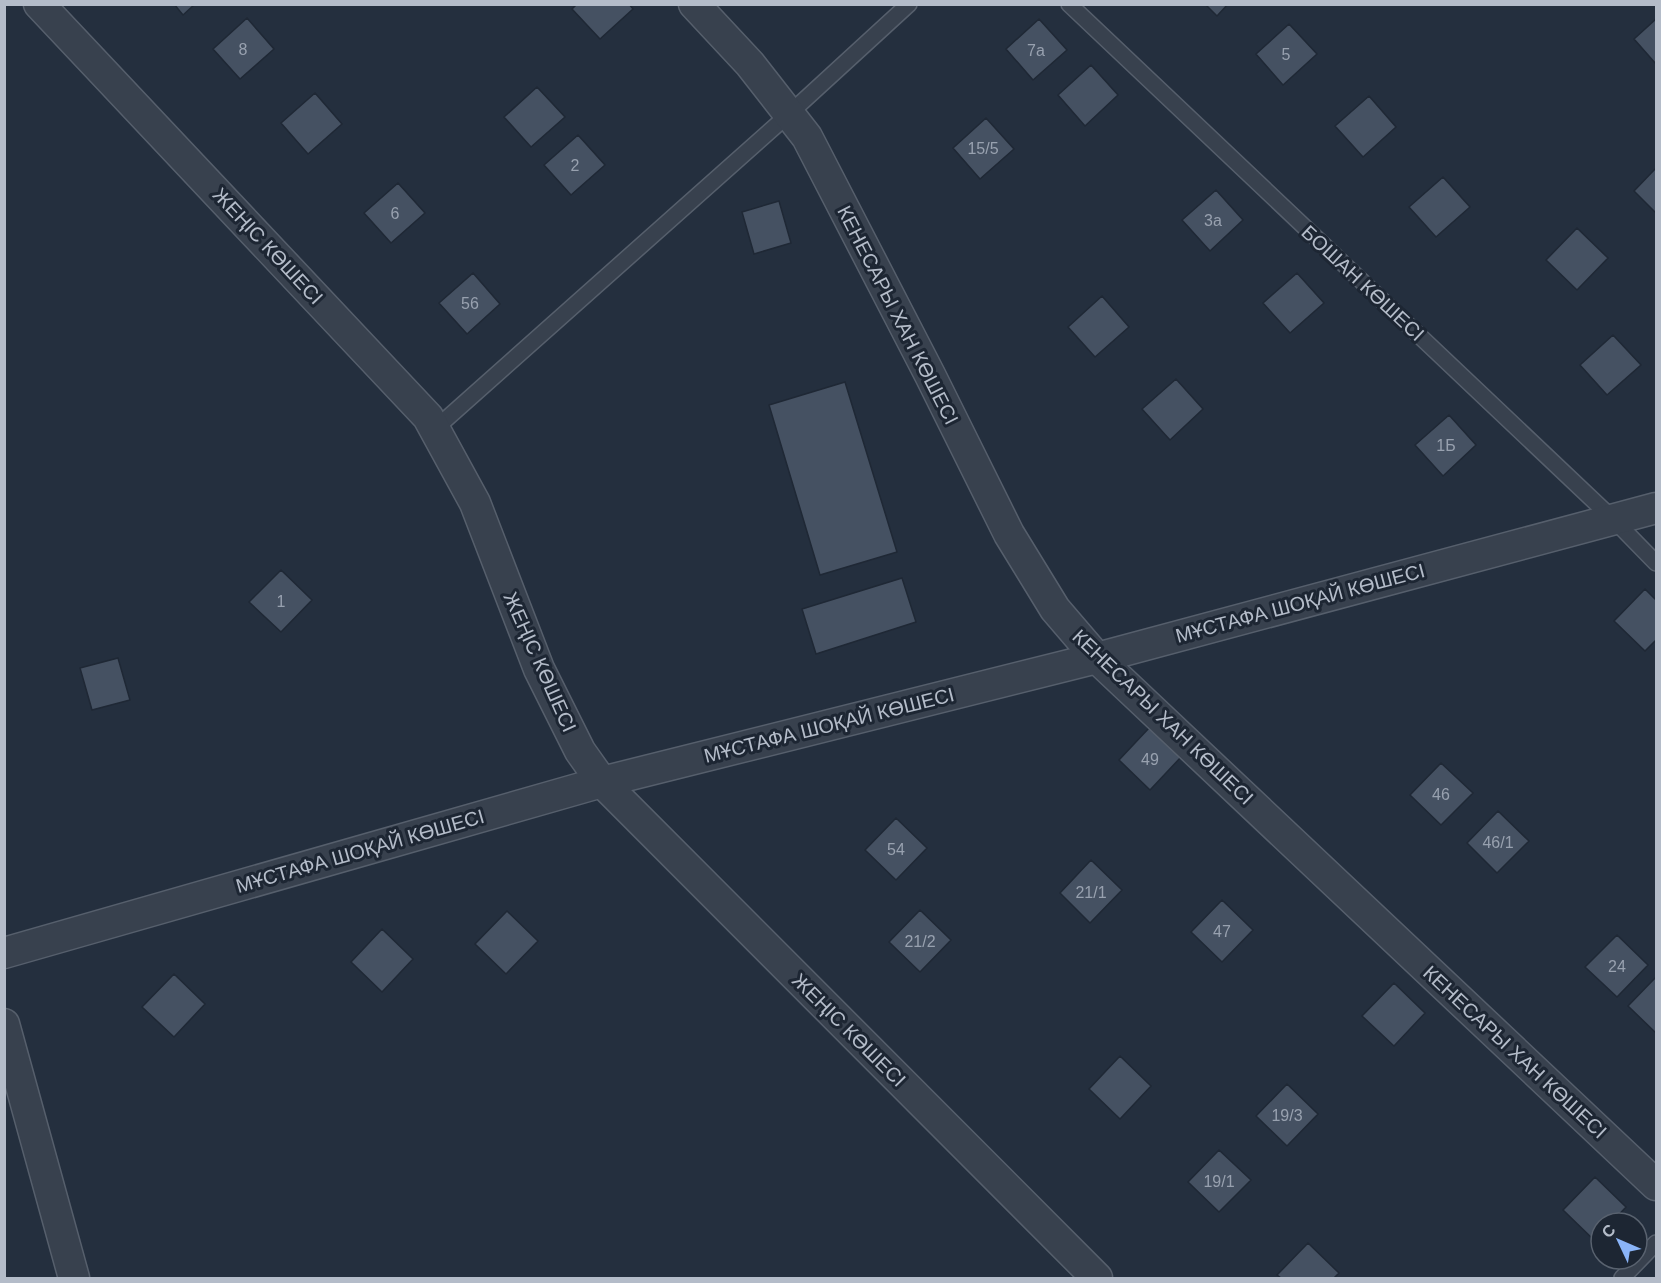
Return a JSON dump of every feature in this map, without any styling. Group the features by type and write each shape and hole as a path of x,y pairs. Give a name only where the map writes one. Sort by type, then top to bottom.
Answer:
{"street":[{"name":"ЖЕҢІС КӨШЕСІ","path":"39,4 428,417 475,503 539,669 580,751 602,782 1097,1278"},
{"name":"КЕНЕСАРЫ ХАН КӨШЕСІ","path":"694,4 750,64 807,137 1009,534 1054,609 1097,658 1656,1185"},
{"name":"МҰСТАФА ШОҚАЙ КӨШЕСІ","path":"4,953 602,782 1097,658 1656,508"},
{"path":"4,1024 74,1278"}],"lane":[{"path":"435,429 909,4"},
{"name":"БОШАН КӨШЕСІ","path":"1069,4 1613,519 1656,563"},
{"path":"1622,1278 1656,1243"}],"building":[{"path":"174,4 195,4 183,15"},
{"path":"577,4 629,4 633,9 600,39 572,9"},
{"path":"1205,4 1228,4 1217,16"},
{"path":"247,18 274,49 240,79 213,49"},
{"path":"1039,19 1067,50 1033,80 1006,49"},
{"path":"1656,19 1656,64 1634,39"},
{"path":"1289,24 1317,54 1283,85 1256,54"},
{"path":"1091,65 1118,95 1085,126 1058,95"},
{"path":"537,87 565,117 531,147 504,117"},
{"path":"315,93 342,124 308,154 281,123"},
{"path":"1369,96 1396,127 1363,157 1335,126"},
{"path":"986,118 1014,149 980,179 953,148"},
{"path":"578,135 605,165 571,195 544,165"},
{"path":"1656,168 1656,213 1634,191"},
{"path":"1443,177 1470,207 1436,237 1409,207"},
{"path":"398,183 425,213 391,243 364,213"},
{"path":"1216,190 1243,220 1210,251 1182,220"},
{"path":"779,201 791,243 754,254 742,212"},
{"path":"1577,228 1608,258 1577,290 1546,260"},
{"path":"473,273 500,304 467,334 439,303"},
{"path":"1297,273 1324,303 1290,333 1263,303"},
{"path":"1102,296 1129,327 1095,357 1068,327"},
{"path":"1613,335 1641,365 1607,395 1580,365"},
{"path":"1176,379 1203,409 1170,440 1142,409"},
{"path":"845,382 897,552 820,575 769,405"},
{"path":"1449,415 1476,445 1443,476 1415,445"},
{"path":"281,570 312,600 281,632 249,602"},
{"path":"902,578 916,622 816,654 802,609"},
{"path":"1645,589 1656,600 1656,640 1645,651 1614,621"},
{"path":"118,658 130,700 92,710 80,668"},
{"path":"1150,727 1181,757 1150,790 1119,760"},
{"path":"1441,763 1473,793 1441,825 1410,795"},
{"path":"1498,811 1529,841 1497,873 1467,843"},
{"path":"896,818 927,848 896,880 865,850"},
{"path":"1091,860 1122,890 1090,923 1060,893"},
{"path":"1222,900 1253,930 1222,962 1191,932"},
{"path":"920,910 951,940 920,972 889,942"},
{"path":"507,911 538,941 506,974 475,944"},
{"path":"382,929 413,959 382,992 351,962"},
{"path":"1617,935 1648,965 1617,997 1585,967"},
{"path":"174,974 205,1004 174,1037 142,1007"},
{"path":"1656,977 1656,1033 1628,1006"},
{"path":"1394,983 1425,1013 1394,1046 1362,1016"},
{"path":"1120,1056 1151,1086 1120,1119 1089,1089"},
{"path":"1287,1084 1318,1114 1287,1146 1256,1116"},
{"path":"1219,1150 1251,1180 1219,1212 1188,1182"},
{"path":"1595,1177 1626,1207 1622,1211 1589,1211 1589,1235 1563,1210"},
{"path":"1308,1243 1339,1273 1334,1278 1281,1278 1277,1275"}]}
